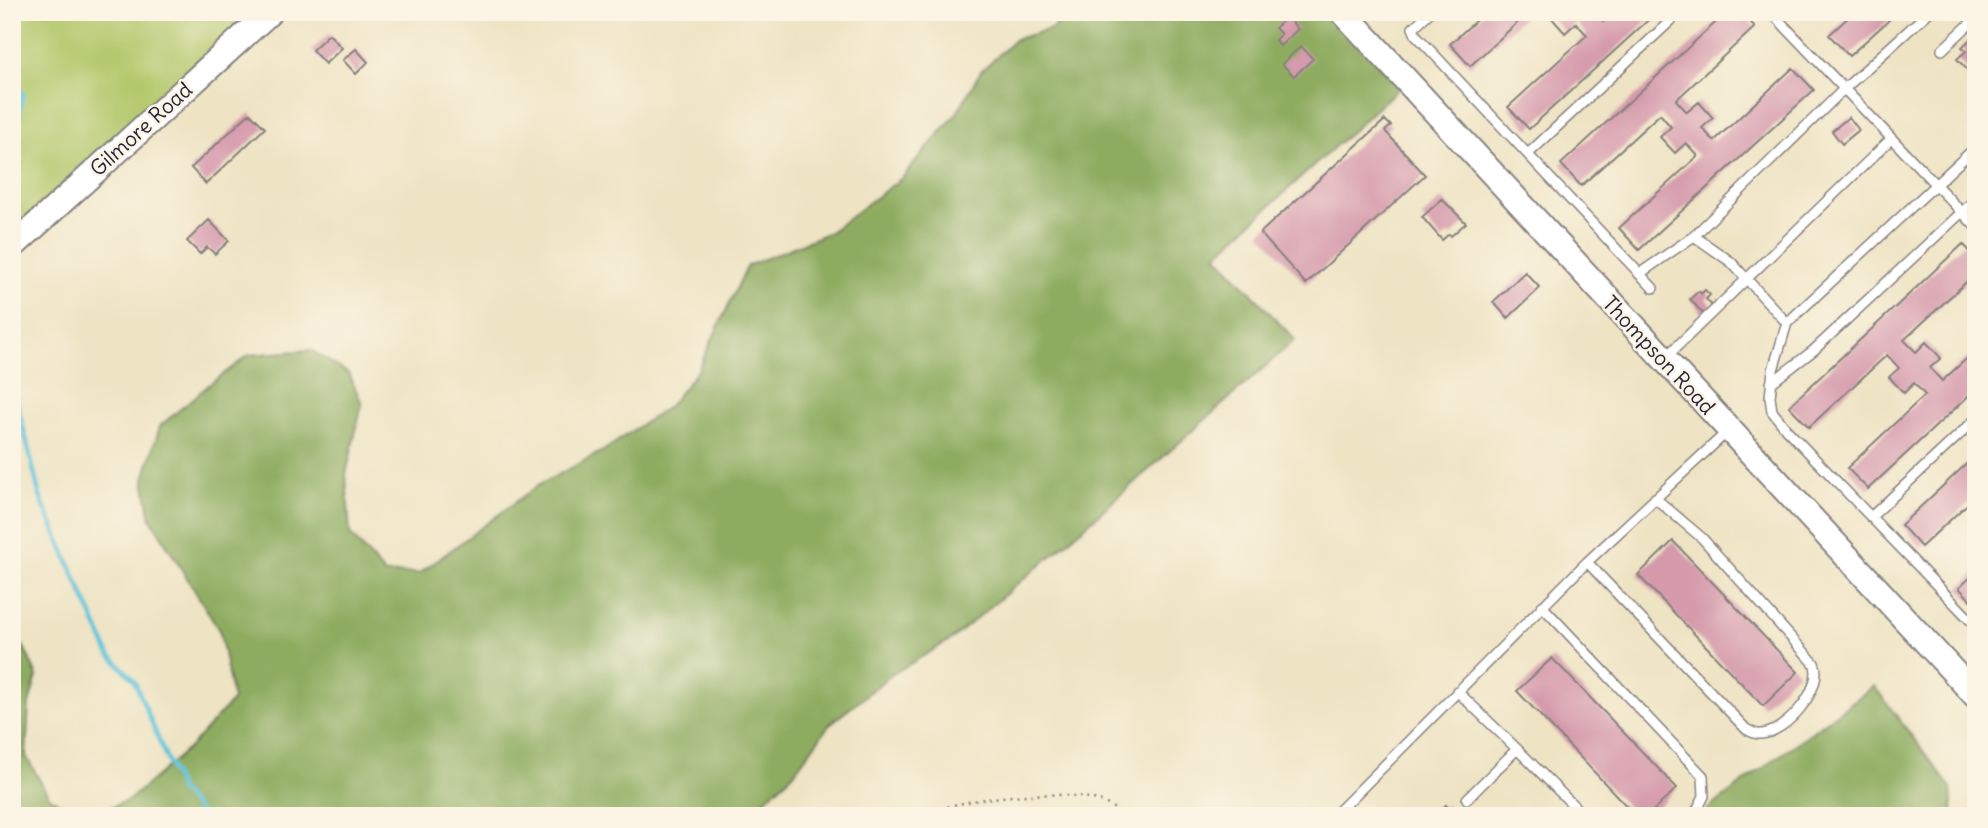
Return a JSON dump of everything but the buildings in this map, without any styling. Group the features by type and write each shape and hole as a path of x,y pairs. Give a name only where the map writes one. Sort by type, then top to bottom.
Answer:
{"main road":[{"name":"Gilmore Road","path":"12,247 270,12"},
{"name":"Thompson Road","path":"1343,12 1976,696"}],"lane":[{"path":"1430,12 1413,28 1416,35 1653,288"},
{"path":"1529,153 1680,12"},
{"path":"1771,12 1976,227"},
{"path":"1639,274 1695,236 1843,90 1929,12"},
{"path":"1941,50 1976,18"},
{"path":"1663,359 1891,140"},
{"path":"1976,147 1787,323 1769,397 1772,411 1786,429 1976,626"},
{"path":"1771,383 1814,350 1976,199"},
{"path":"1695,236 1731,262 1787,323"},
{"path":"1871,517 1976,419"},
{"path":"1334,816 1587,562 1729,430"},
{"path":"1587,562 1745,729 1759,735 1773,732 1784,725 1812,691 1817,677 1814,663 1702,538 1655,498"},
{"path":"1542,606 1703,776 1704,796 1694,816"},
{"path":"1457,691 1584,816"},
{"path":"1468,799 1517,749"}],"path":[{"path":"921,816 931,811 1001,797 1063,794 1099,800 1126,816"}],"green space":[{"path":"12,12 252,12 12,230"},
{"path":"1071,12 1330,12 1400,87 1216,255 1295,340 1057,551 952,639 891,675 830,724 793,774 747,816 89,816 129,800 189,748 233,700 220,632 151,519 144,479 160,426 209,385 249,355 311,350 349,374 362,404 346,474 350,534 385,574 420,573 537,486 603,451 669,406 698,370 747,266 830,232 903,177 957,113 981,71 1016,39 1051,29"},
{"path":"12,634 24,647 37,676 29,704 26,756 48,795 75,816 12,816"},
{"path":"1874,686 1951,788 1953,816 1703,816 1708,809"}],"waterway":[{"path":"12,81 23,93 18,122 12,135"},
{"path":"12,381 40,497 109,654 134,680 180,791 203,816"}]}
